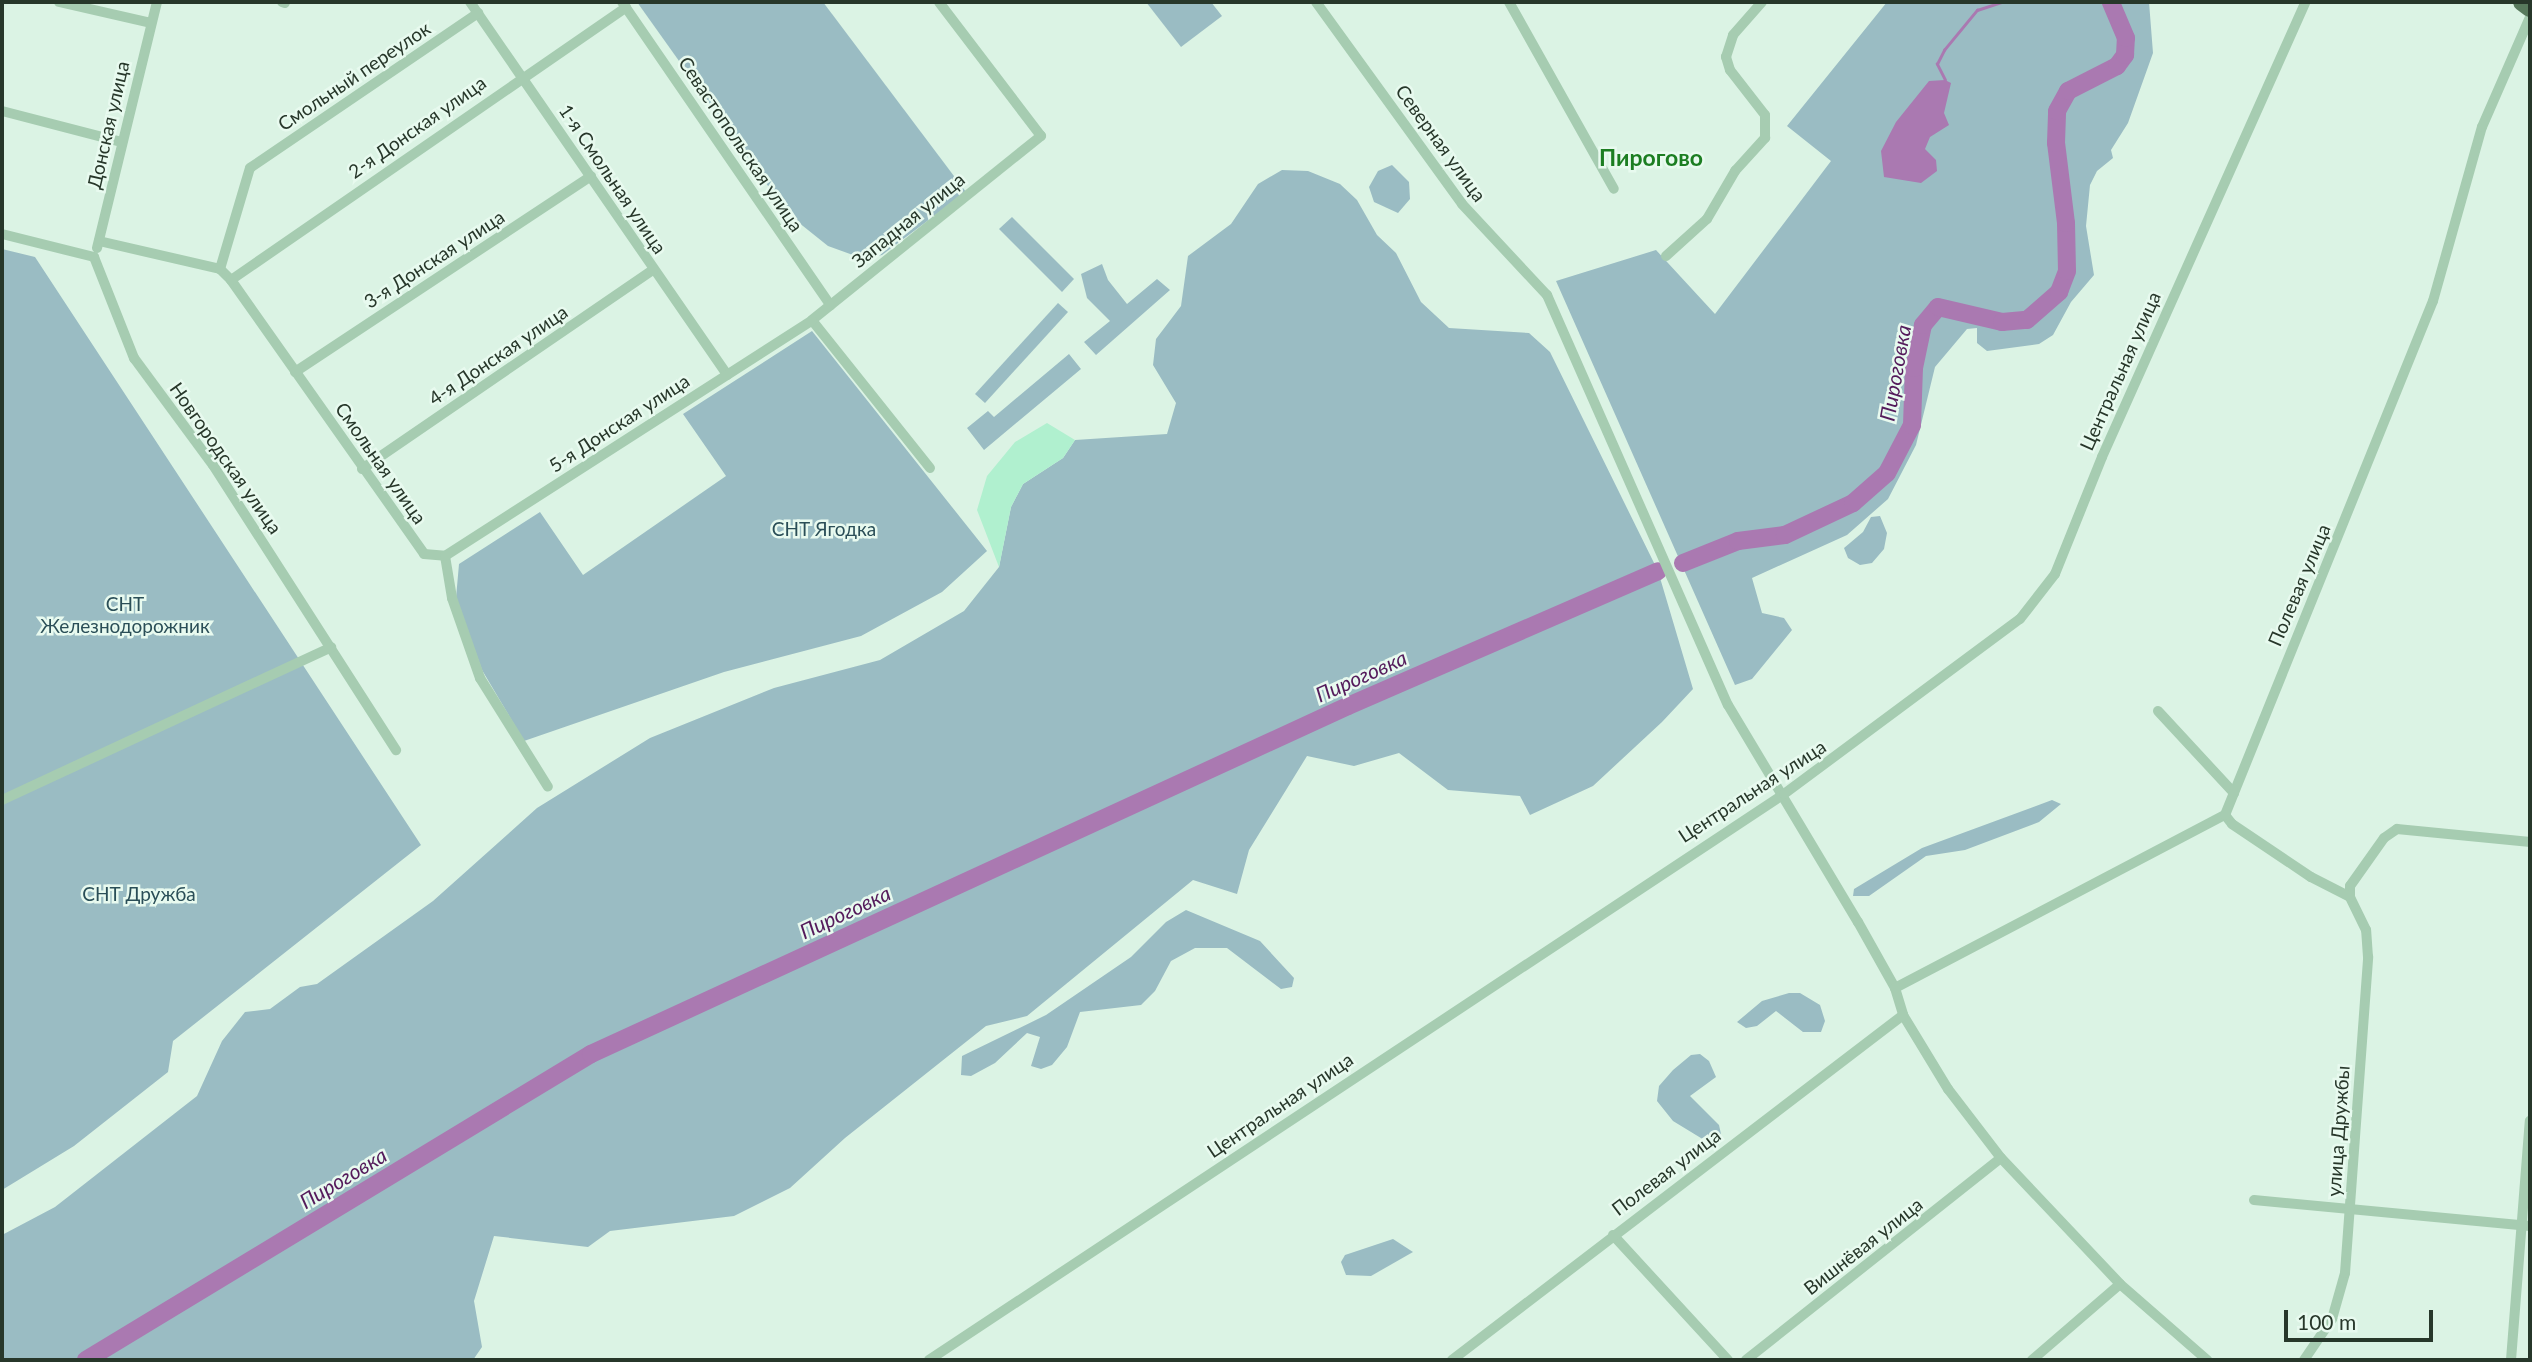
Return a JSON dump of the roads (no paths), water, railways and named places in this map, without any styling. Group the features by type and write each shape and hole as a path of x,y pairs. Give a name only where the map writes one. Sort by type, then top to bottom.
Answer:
{"main road":[{"path":"2522,2 2530,8"}],"street":[{"path":"59,2 151,23"},
{"name":"Донская улица","path":"94,257 157,2"},
{"name":"1-я Смольная улица","path":"470,2 727,375"},
{"name":"Западная улица","path":"813,320 1041,136 939,2"},
{"name":"Северная улица","path":"1316,2 1483,231 1547,295 1627,467 1728,705 1784,794"},
{"path":"1509,2 1615,189"},
{"path":"1666,256 1707,219 1735,171 1765,138 1765,116 1730,70 1726,57 1733,35 1762,2"},
{"name":"Центральная улица","path":"929,1360 1784,794 1905,708 2020,619 2043,595 2306,2"},
{"name":"Севастопольская улица","path":"624,4 830,305"},
{"name":"2-я Донская улица","path":"232,279 624,4"},
{"name":"Смольный переулок","path":"220,269 250,167 478,13"},
{"name":"Полевая улица","path":"2225,815 2433,301 2482,127 2530,17"},
{"path":"2,111 122,142"},
{"name":"3-я Донская улица","path":"295,372 591,176"},
{"path":"2,234 94,257"},
{"name":"Смольная улица","path":"100,241 220,269 232,279 362,469 424,554 445,556"},
{"name":"Новгородская улица","path":"94,257 134,358 213,465 396,750"},
{"name":"4-я Донская улица","path":"362,469 653,270"},
{"path":"813,320 930,468"},
{"name":"5-я Донская улица","path":"445,556 813,320"},
{"path":"445,556 452,598 480,678 548,787"},
{"path":"2,800 331,647"},
{"path":"2158,711 2234,793"},
{"path":"1784,794 1895,988 1903,1015 1948,1089 2001,1158 2120,1284 2207,1360"},
{"path":"1895,988 2225,815 2232,824 2311,877 2350,897 2350,886 2384,838 2397,829 2530,842"},
{"name":"улица Дружбы","path":"2304,1360 2323,1337 2341,1296 2350,1208 2368,957 2364,922 2350,897"},
{"name":"Полевая улица","path":"1452,1360 1903,1015"},
{"path":"2511,1360 2526,1226 2530,1121"},
{"name":"Вишнёвая улица","path":"1746,1360 2001,1158"},
{"path":"2254,1200 2526,1226"},
{"path":"1613,1235 1728,1360"},
{"path":"2032,1360 2120,1284"}],"waterway":[{"path":"1945,80 1937,64 1944,50 1977,10 2001,2"},
{"name":"Пироговка","path":"1683,563 1738,541 1785,535 1853,503 1887,473 1912,425 1914,368 1923,325 1938,307 2002,322 2027,320 2059,292 2067,271 2066,223 2056,143 2057,111 2068,91 2117,66 2125,55 2126,38 2111,2"},
{"name":"Пироговка","path":"86,1360 591,1054 1348,706 1658,571"}],"district":[{"name":"Пирогово","path":"1651,157"}],"park label":[{"name":"СНТ Ягодка","path":"824,529"},
{"name":"СНТ Железнодорожник","path":"125,615"},
{"name":"СНТ Дружба","path":"139,894"}]}
